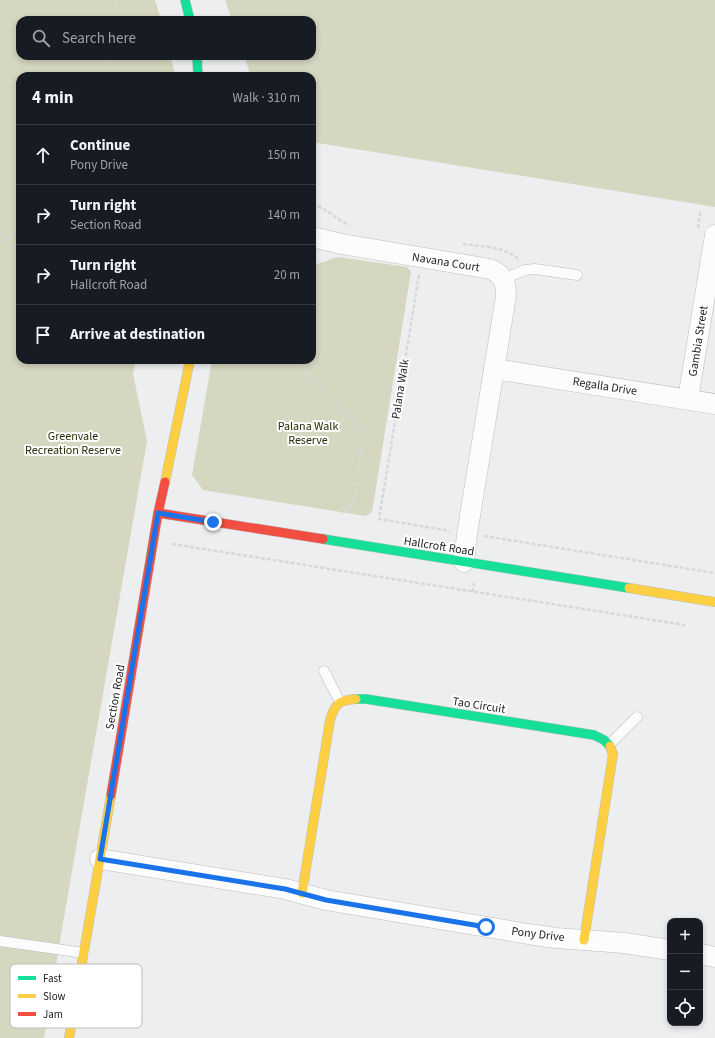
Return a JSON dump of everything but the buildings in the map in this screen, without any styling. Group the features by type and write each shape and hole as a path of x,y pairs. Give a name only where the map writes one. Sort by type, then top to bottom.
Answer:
{"street":[{"path":"185,0 189,16"},
{"path":"197,60 198,72"},
{"name":"Gambia Street","path":"688,399 715,235"},
{"name":"Navana Court","path":"316,238 342,244 490,269 495,271 503,279"},
{"path":"464,562 467,534 506,296 506,287 503,279"},
{"name":"Section Road","path":"82,964 158,513 189,364"},
{"name":"Regalla Drive","path":"494,368 715,404"},
{"name":"Hallcroft Road","path":"158,513 715,602"},
{"name":"Tao Circuit","path":"340,702 350,699 366,699 594,735 610,744"},
{"path":"302,893 330,720 334,708 340,702"},
{"path":"584,940 612,764 613,754 610,744"},
{"name":"Pony Drive","path":"100,859 246,882 302,893 326,900 521,933 556,938 624,943 667,950"},
{"path":"703,955 715,957"},
{"name":"Section Road","path":"69,1038 71,1028"}],"lane":[{"path":"503,279 525,270 536,269 577,275"},
{"path":"324,671 340,702"},
{"path":"610,744 637,717"},
{"path":"0,940 84,953"}],"path":[{"path":"116,16 117,0"},
{"path":"102,72 107,60"},
{"path":"0,243 16,232"},
{"name":"Palana Walk","path":"422,258 379,519 467,534"},
{"path":"296,364 348,415 362,436 363,442 354,500 351,505 341,513"},
{"path":"467,534 715,573"},
{"path":"154,542 685,626"}],"green space":[{"name":"Greenvale Recreation Reserve","path":"0,0 155,0 160,16 16,16 16,60 171,60 175,72 16,72 16,364 135,364 133,374 147,441 56,964 10,964 10,1028 46,1028 44,1038 0,1038"},
{"path":"225,0 715,0 715,207 316,143 316,72 250,72 245,60 316,60 316,16 231,16"},
{"name":"Palana Walk Reserve","path":"338,257 407,267 411,272 372,512 366,516 203,490 192,475 211,364 316,364 316,264"}],"traffic: fast":[{"path":"185,0 189,16"},
{"path":"197,60 198,72"},
{"path":"323,539 629,588"},
{"path":"356,699 366,699 594,735 604,740 610,746"}],"traffic: slow":[{"path":"165,482 189,364"},
{"path":"629,588 715,602"},
{"path":"302,893 330,720 338,704 345,700 356,699"},
{"path":"584,940 613,754 610,746"},
{"path":"82,964 111,795"},
{"path":"69,1038 71,1028"}],"traffic: jam":[{"path":"111,795 158,513 165,482"},
{"path":"158,513 323,539"}],"route":[{"path":"213,522 158,513 100,859 285,889 326,900 486,927"}]}
